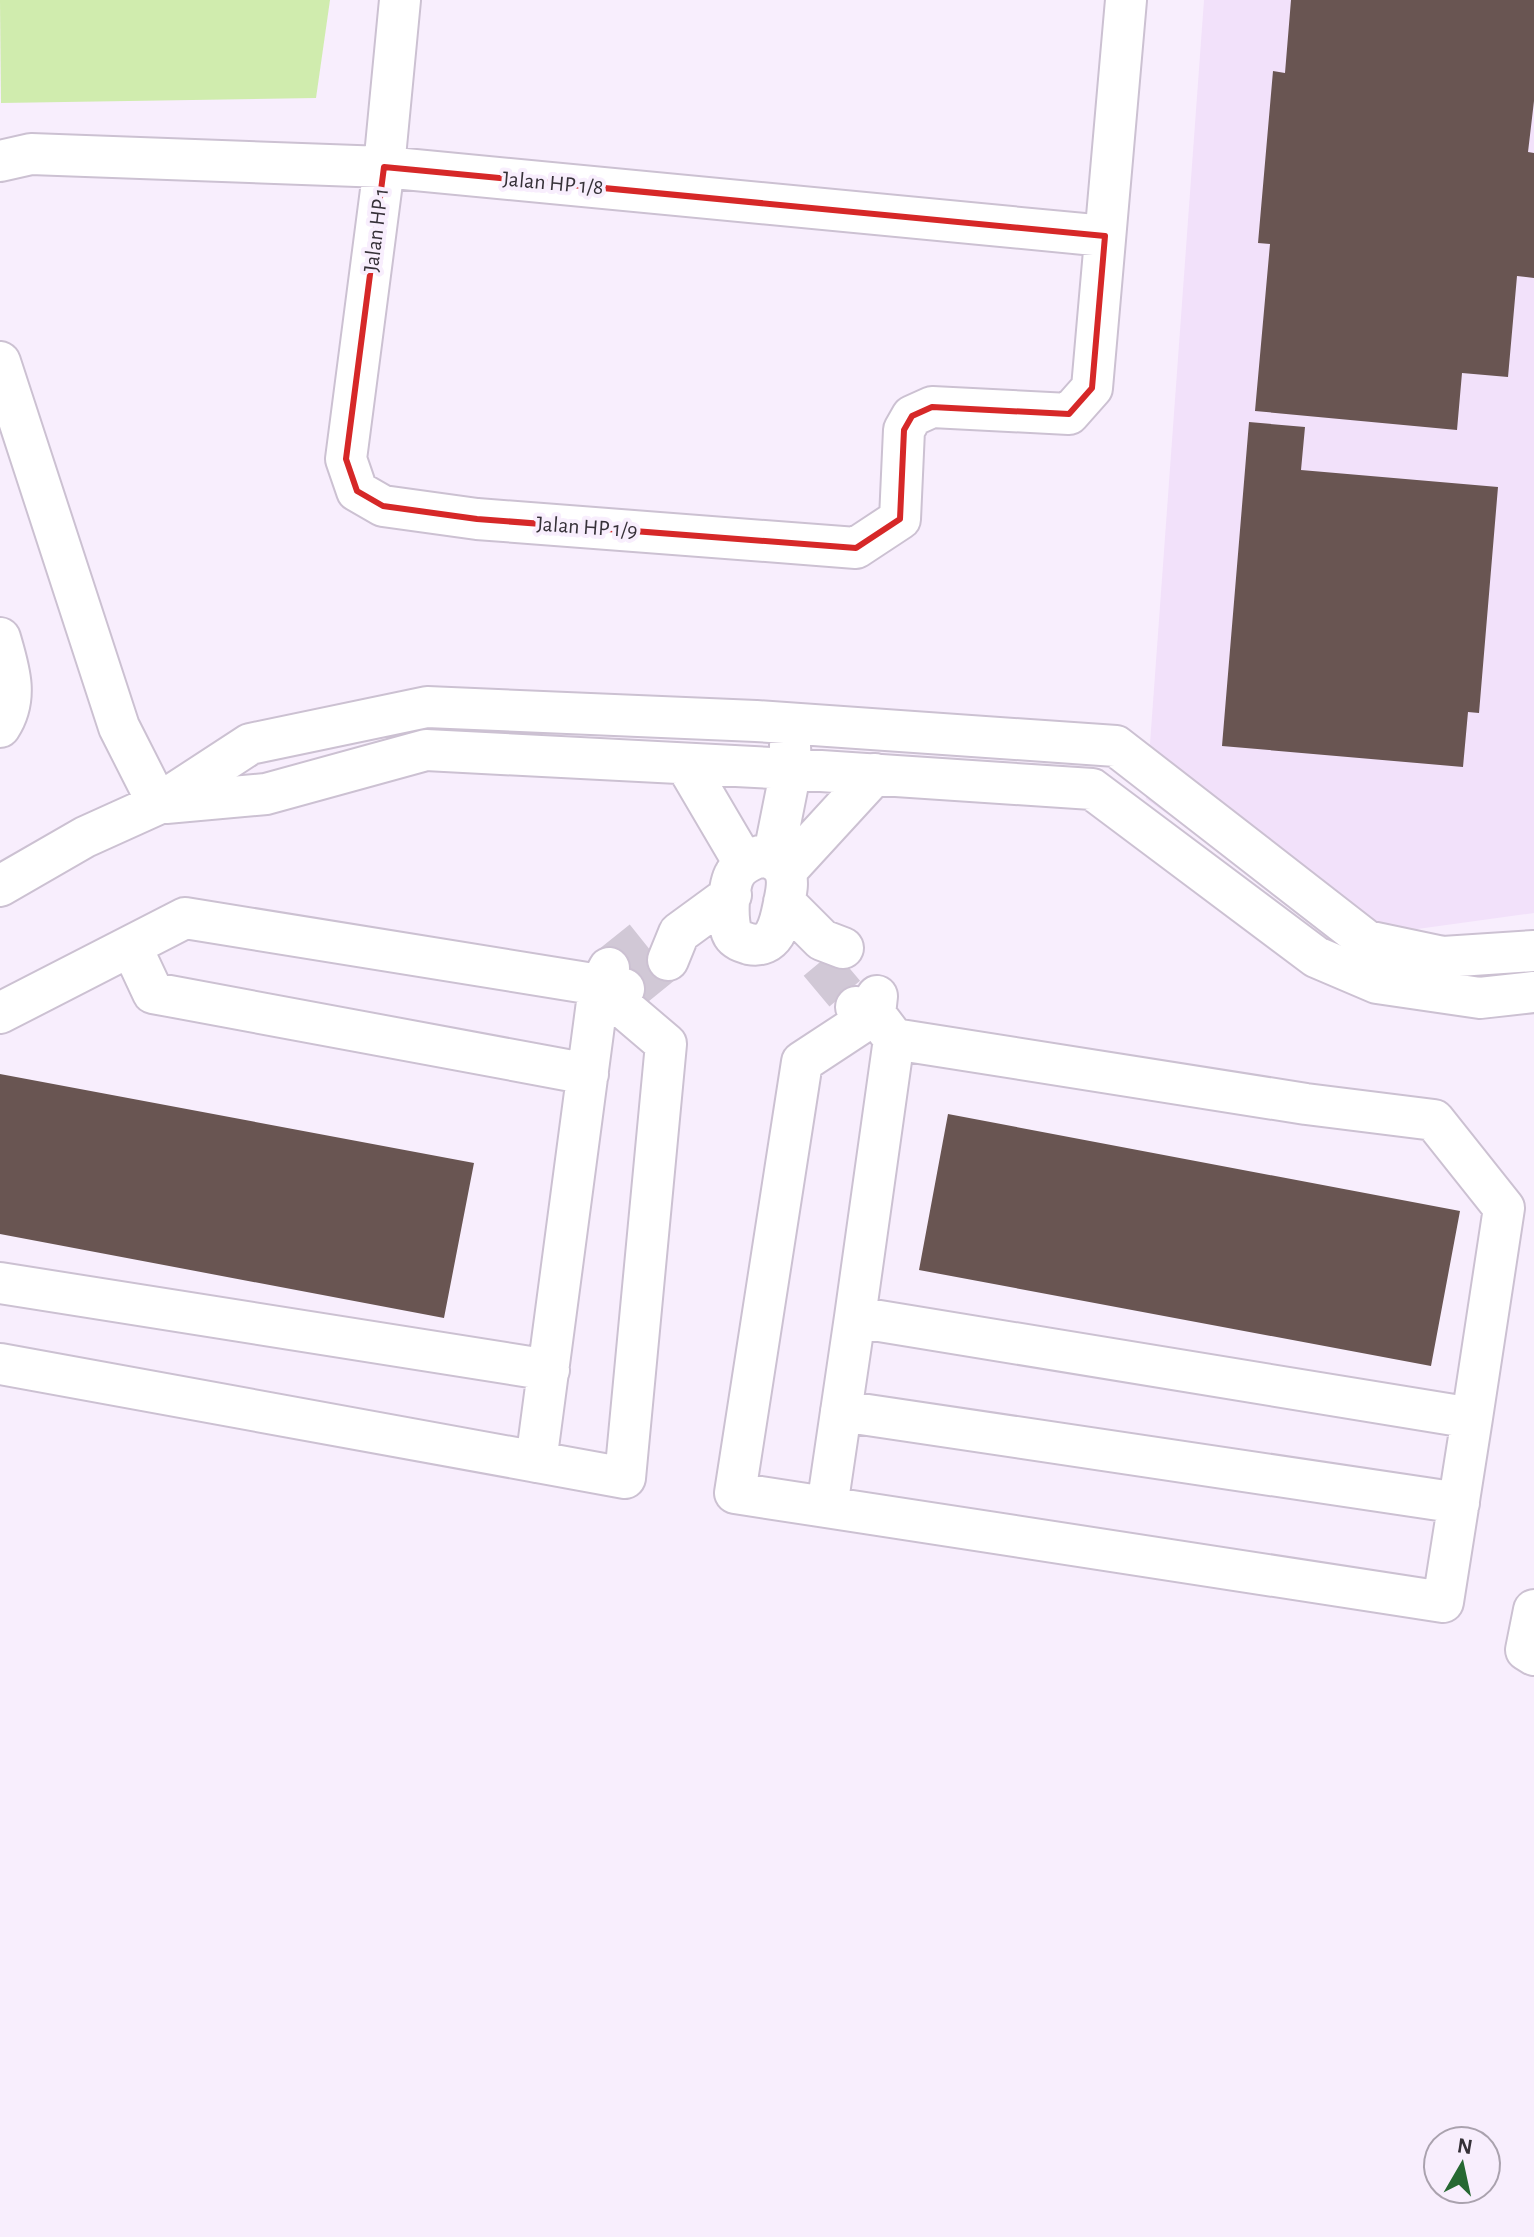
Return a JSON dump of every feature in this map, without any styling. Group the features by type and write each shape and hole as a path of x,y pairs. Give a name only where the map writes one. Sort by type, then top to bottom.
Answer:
{"street":[{"name":"Jalan HP 1","path":"346,459 384,167 400,0"},
{"path":"1105,236 1126,0"},
{"name":"Jalan HP 1/8","path":"0,161 31,154 384,167 1105,236"},
{"name":"Jalan HP 1/9","path":"346,459 357,491 383,506 477,519 856,548 900,519 904,430 912,416 932,407 1069,414 1092,388 1105,236"},
{"path":"0,362 119,727 158,804"},
{"path":"0,638 12,680 5,720"},
{"path":"0,886 85,837 158,804 250,744 427,707 756,721 1116,746 1367,941 1443,957 1534,951"},
{"path":"756,721 789,738 791,769 763,878"},
{"path":"158,804 266,794 426,750 1092,789 1316,957 1377,983 1480,998 1534,992"},
{"path":"687,766 763,878 828,950"},
{"path":"666,942 763,878 875,774"},
{"path":"0,1013 185,918 614,981 666,1044 625,1478 0,1364"},
{"path":"131,946 153,993 588,1074"},
{"path":"536,1462 588,1074 614,981"},
{"path":"827,1507 855,1317 876,1012"},
{"path":"876,1012 1306,1104 1434,1120 1504,1208 1443,1602 735,1493 802,1062 876,1012"},
{"path":"0,1283 549,1370"},
{"path":"855,1317 1472,1418"},
{"path":"841,1411 1459,1503"},
{"path":"1534,1610 1526,1650 1534,1655"}],"highlighted area":[{"path":"384,167 1105,236 1092,388 1069,414 932,407 912,416 904,430 900,519 856,548 477,519 383,506 357,491 346,459"}],"shaded area":[{"path":"1204,0 1534,0 1534,913 1345,939 1146,799"}],"green space":[{"path":"0,0 330,0 316,98 1,103"}],"building":[{"path":"1291,0 1534,0 1534,101 1528,152 1534,153 1534,278 1517,276 1508,377 1462,373 1457,430 1255,411 1270,244 1258,243 1273,71 1285,73"},
{"path":"1249,422 1305,427 1301,470 1498,487 1479,713 1468,712 1463,767 1222,746"},
{"path":"0,1074 474,1163 444,1318 0,1234"},
{"path":"948,1114 1460,1211 1431,1366 919,1270"}],"tunnel":[{"path":"611,965 651,933"},
{"path":"631,990 668,960"},
{"path":"819,963 856,1007"}]}
